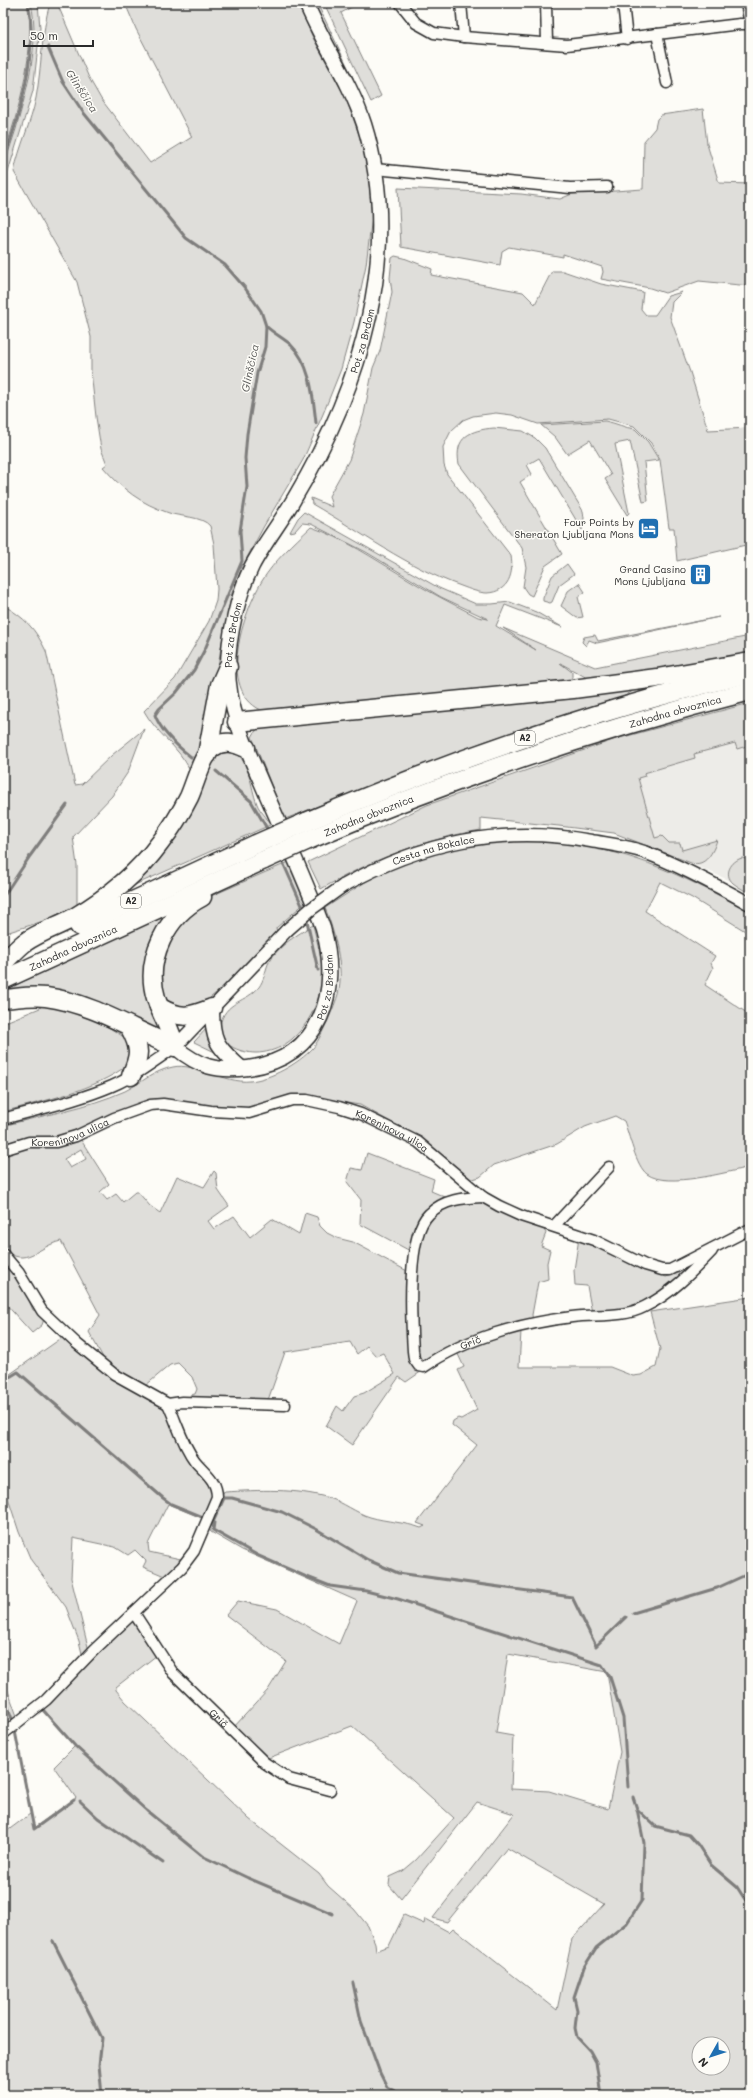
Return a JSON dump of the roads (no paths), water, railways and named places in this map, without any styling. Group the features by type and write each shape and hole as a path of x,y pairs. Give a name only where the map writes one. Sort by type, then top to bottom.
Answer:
{"highway":[{"path":"237,722 573,689 656,678 750,662"},
{"path":"207,755 220,685 228,667"},
{"name":"Zahodna obvoznica","path":"4,960 260,852 444,767 522,739 654,698 750,673"},
{"name":"Zahodna obvoznica","path":"310,830 620,726 750,691"},
{"path":"4,960 25,942 75,916 103,898 140,866 158,846 183,808 207,755 212,748 225,743 236,743 246,748"},
{"name":"Zahodna obvoznica","path":"3,980 220,880 260,852"},
{"path":"175,1047 170,1030 159,1007 154,991 153,970 155,956 162,938 182,912 209,894 220,880"},
{"path":"3,999 38,996 62,1000 104,1015 175,1047"},
{"path":"159,1007 170,1014 183,1017 191,1016 212,1008"},
{"path":"130,1028 137,1041 139,1053 131,1076"}],"main road":[{"name":"Pot za Brdom","path":"175,1047 243,1068 268,1064 280,1058 306,1040 318,1024 324,1010 330,977 327,943 318,914 246,748 237,722 231,695 228,667 232,634 247,578 263,547 294,499 326,438 350,380 366,330 371,308 379,250 380,207 375,170 365,130 354,99 306,3"},
{"path":"212,1008 215,1039 227,1056 243,1068"}],"street":[{"path":"400,3 416,23 441,34 567,45 750,24 746,3"},
{"path":"461,3 464,37"},
{"path":"546,3 547,43"},
{"path":"623,3 627,39"},
{"path":"657,34 667,82"},
{"path":"375,170 570,188 607,187"},
{"name":"Cesta na Bokalce","path":"175,1047 287,930 311,909 343,886 387,863 441,845 487,837 546,835 583,839 642,852 710,882 750,904"},
{"path":"3,1119 69,1101 112,1086 131,1076 175,1047"},
{"name":"Koreninova ulica","path":"3,1150 29,1142 56,1142 76,1136 114,1118 150,1105 163,1104 211,1111 249,1113 292,1100 307,1100 339,1107 361,1114 418,1142 483,1197 521,1216 594,1240 645,1265 662,1270 670,1270 681,1265 750,1229"},
{"path":"554,1226 610,1167"},
{"name":"Grič","path":"483,1197 451,1200 428,1214 422,1223 416,1240 412,1304 413,1351 414,1359 419,1366 424,1367 462,1345 538,1323 573,1317 631,1312 645,1307 685,1279 717,1246"},
{"path":"3,1254 19,1273 42,1311 55,1326 114,1374 168,1404 182,1402 285,1405"},
{"path":"3,1734 46,1700 94,1650 182,1568 194,1551 217,1497 217,1488 214,1482 188,1450 168,1404"},
{"name":"Grič","path":"134,1613 173,1673 265,1763 289,1779 330,1790"}],"waterway":[{"name":"Glinščica","path":"3,162 26,83 31,41 31,21 28,3"},
{"name":"Glinščica","path":"48,47 63,82 83,112 186,238 225,265 245,288 261,311 266,326 265,347 257,373 247,434 245,458 247,487 240,531 242,561 205,649 194,670 176,693 159,709 155,715 165,733 191,757"},
{"path":"266,326 291,345 303,362 310,381 316,423"},
{"path":"216,771 251,801 269,832"},
{"path":"3,897 30,856 67,805"},
{"path":"281,858 304,910"},
{"path":"306,917 318,970"},
{"path":"3,1381 18,1372 163,1498 171,1504 203,1517"},
{"path":"213,1522 224,1498 232,1498 282,1512 316,1529 368,1560 398,1573 572,1597 596,1646 626,1617"},
{"path":"214,1522 213,1530 257,1555 330,1586 366,1591 398,1599 602,1665 610,1677 623,1718 628,1787"},
{"path":"633,1613 717,1588 750,1573"},
{"path":"3,1693 12,1719"},
{"path":"42,1709 75,1746 147,1811 202,1856 248,1878 333,1914"},
{"path":"15,1731 34,1829 74,1800"},
{"path":"633,1797 637,1809 655,1826 689,1835 698,1845 711,1865 737,1887 744,1898 750,1903"},
{"path":"80,1801 98,1818 163,1863"},
{"path":"601,2095 596,2062 590,2051 577,2037 575,2028 577,2010 574,1997 584,1967 596,1948 627,1923 642,1900 644,1843 637,1809"},
{"path":"53,1941 102,2038 99,2065 102,2095"},
{"path":"353,1983 361,2021 380,2073 387,2087 402,2095"}],"place":[{"name":"Four Points by Sheraton Ljubljana Mons","path":"649,528"},
{"name":"Grand Casino Mons Ljubljana","path":"701,575"}]}
